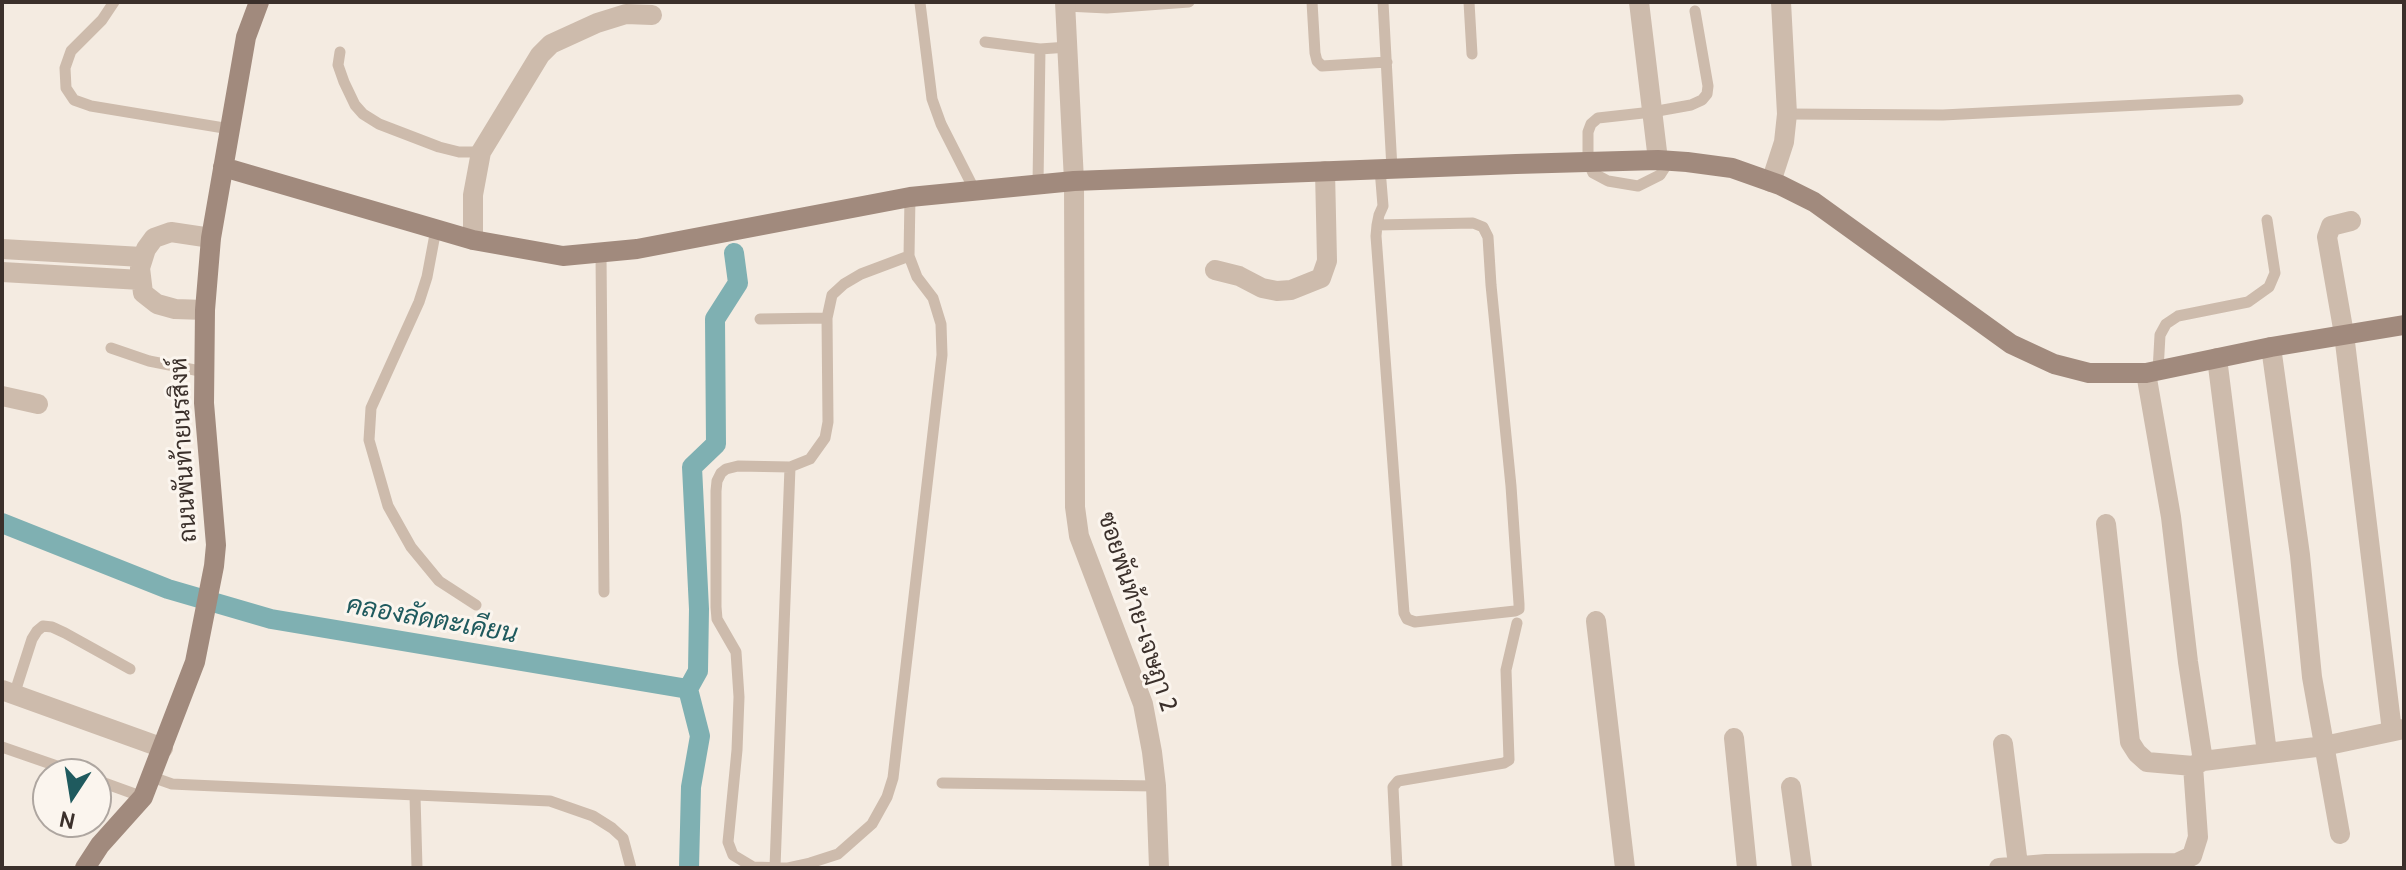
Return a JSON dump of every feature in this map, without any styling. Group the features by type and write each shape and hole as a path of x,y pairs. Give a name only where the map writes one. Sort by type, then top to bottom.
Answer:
{"street":[{"name":"ถนนพันท้ายนรสิงห์","path":"85,868 100,845 143,797 195,662 214,566 215,521 204,403 205,310 211,238 246,37 259,2"},
{"path":"1639,2 1652,112 1664,160"},
{"path":"1771,182 1784,142 1787,114 1781,2"},
{"name":"ซอยพันท้าย-เจษฎา 2","path":"1066,4 1074,181 1075,507 1079,536 1143,704 1156,786 1159,868"},
{"path":"473,240 473,195 481,152 540,55 551,44 597,23 626,14 652,15"},
{"path":"223,167 473,240 563,256 637,249 910,197 974,189 1074,181 1664,160 1732,168 1814,202 2011,344 2054,364 2089,373 2152,372 2271,347 2404,325"},
{"path":"1215,270 1277,291 1291,290 1321,278 1327,261 1325,171"},
{"path":"2106,524 2130,742 2147,762 2198,764 2324,746 2398,730 2344,334 2327,237 2331,226 2351,221"},
{"path":"205,310 175,309 157,304 143,293 140,268 142,257 154,238 171,232 211,238"},
{"path":"2,249 142,257"},
{"path":"2,272 141,280"},
{"path":"2271,347 2300,555 2312,677 2340,834"},
{"path":"2217,358 2267,753"},
{"path":"2003,744 2009,866 2177,863 2192,856 2198,837 2198,764 2152,372"},
{"path":"2,396 38,404"},
{"path":"1596,621 1625,868"},
{"path":"8,693 163,748"},
{"path":"1734,738 1747,868"},
{"path":"1791,787 1802,868"}],"lane":[{"path":"114,2 102,20 71,51 65,68 66,88 74,100 91,106 230,129"},
{"path":"1066,4 1119,7 1189,2"},
{"path":"1312,2 1315,53 1322,66 1387,62"},
{"path":"1377,225 1473,223 1483,227 1488,237 1512,501 1519,604 1519,609 1515,611 1415,622 1407,619 1404,613 1376,236 1377,225 1383,206 1386,169 1387,62 1383,2"},
{"path":"1469,2 1472,54"},
{"path":"920,3 932,99 941,124 974,189"},
{"path":"1588,162 1588,132 1598,118 1691,105 1707,94 1695,11"},
{"path":"985,42 1040,49 1068,47"},
{"path":"1038,184 1040,49"},
{"path":"340,52 338,65 344,82 363,114 379,124 439,147 459,152 481,152"},
{"path":"1787,114 1943,115 2238,100"},
{"path":"909,256 861,274 832,295 827,318 828,422 825,438 810,459 790,467 738,466 726,469 721,473 716,491 717,619 736,652 739,697 728,842 733,855 753,867 787,868 838,854 872,824 887,797 893,778 942,355 941,324 933,298 917,277 909,256 910,197"},
{"path":"2152,372 2160,335 2166,324 2178,316 2248,302 2269,287 2275,273 2267,220"},
{"path":"436,229 419,302 371,408 369,440 388,506 411,547 439,581 476,605"},
{"path":"601,254 604,592"},
{"path":"760,319 827,318"},
{"path":"111,348 149,361 205,372"},
{"path":"775,867 790,467"},
{"path":"1397,868 1393,787 1398,781 1509,760 1506,670 1517,623"},
{"path":"8,693 32,639 43,626 65,633 130,669"},
{"path":"2,747 34,758"},
{"path":"152,777 172,784 550,801 593,816 612,828 623,838 631,868"},
{"path":"942,783 1156,786"},
{"path":"112,786 143,797"},
{"path":"415,796 417,868"}],"waterway":[{"path":"688,689 698,671 699,609 692,467 716,444 715,319 738,283 734,253"},
{"name":"คลองลัดตะเคียน","path":"2,523 168,589 271,619 688,689 700,736 691,787 689,868"}]}
